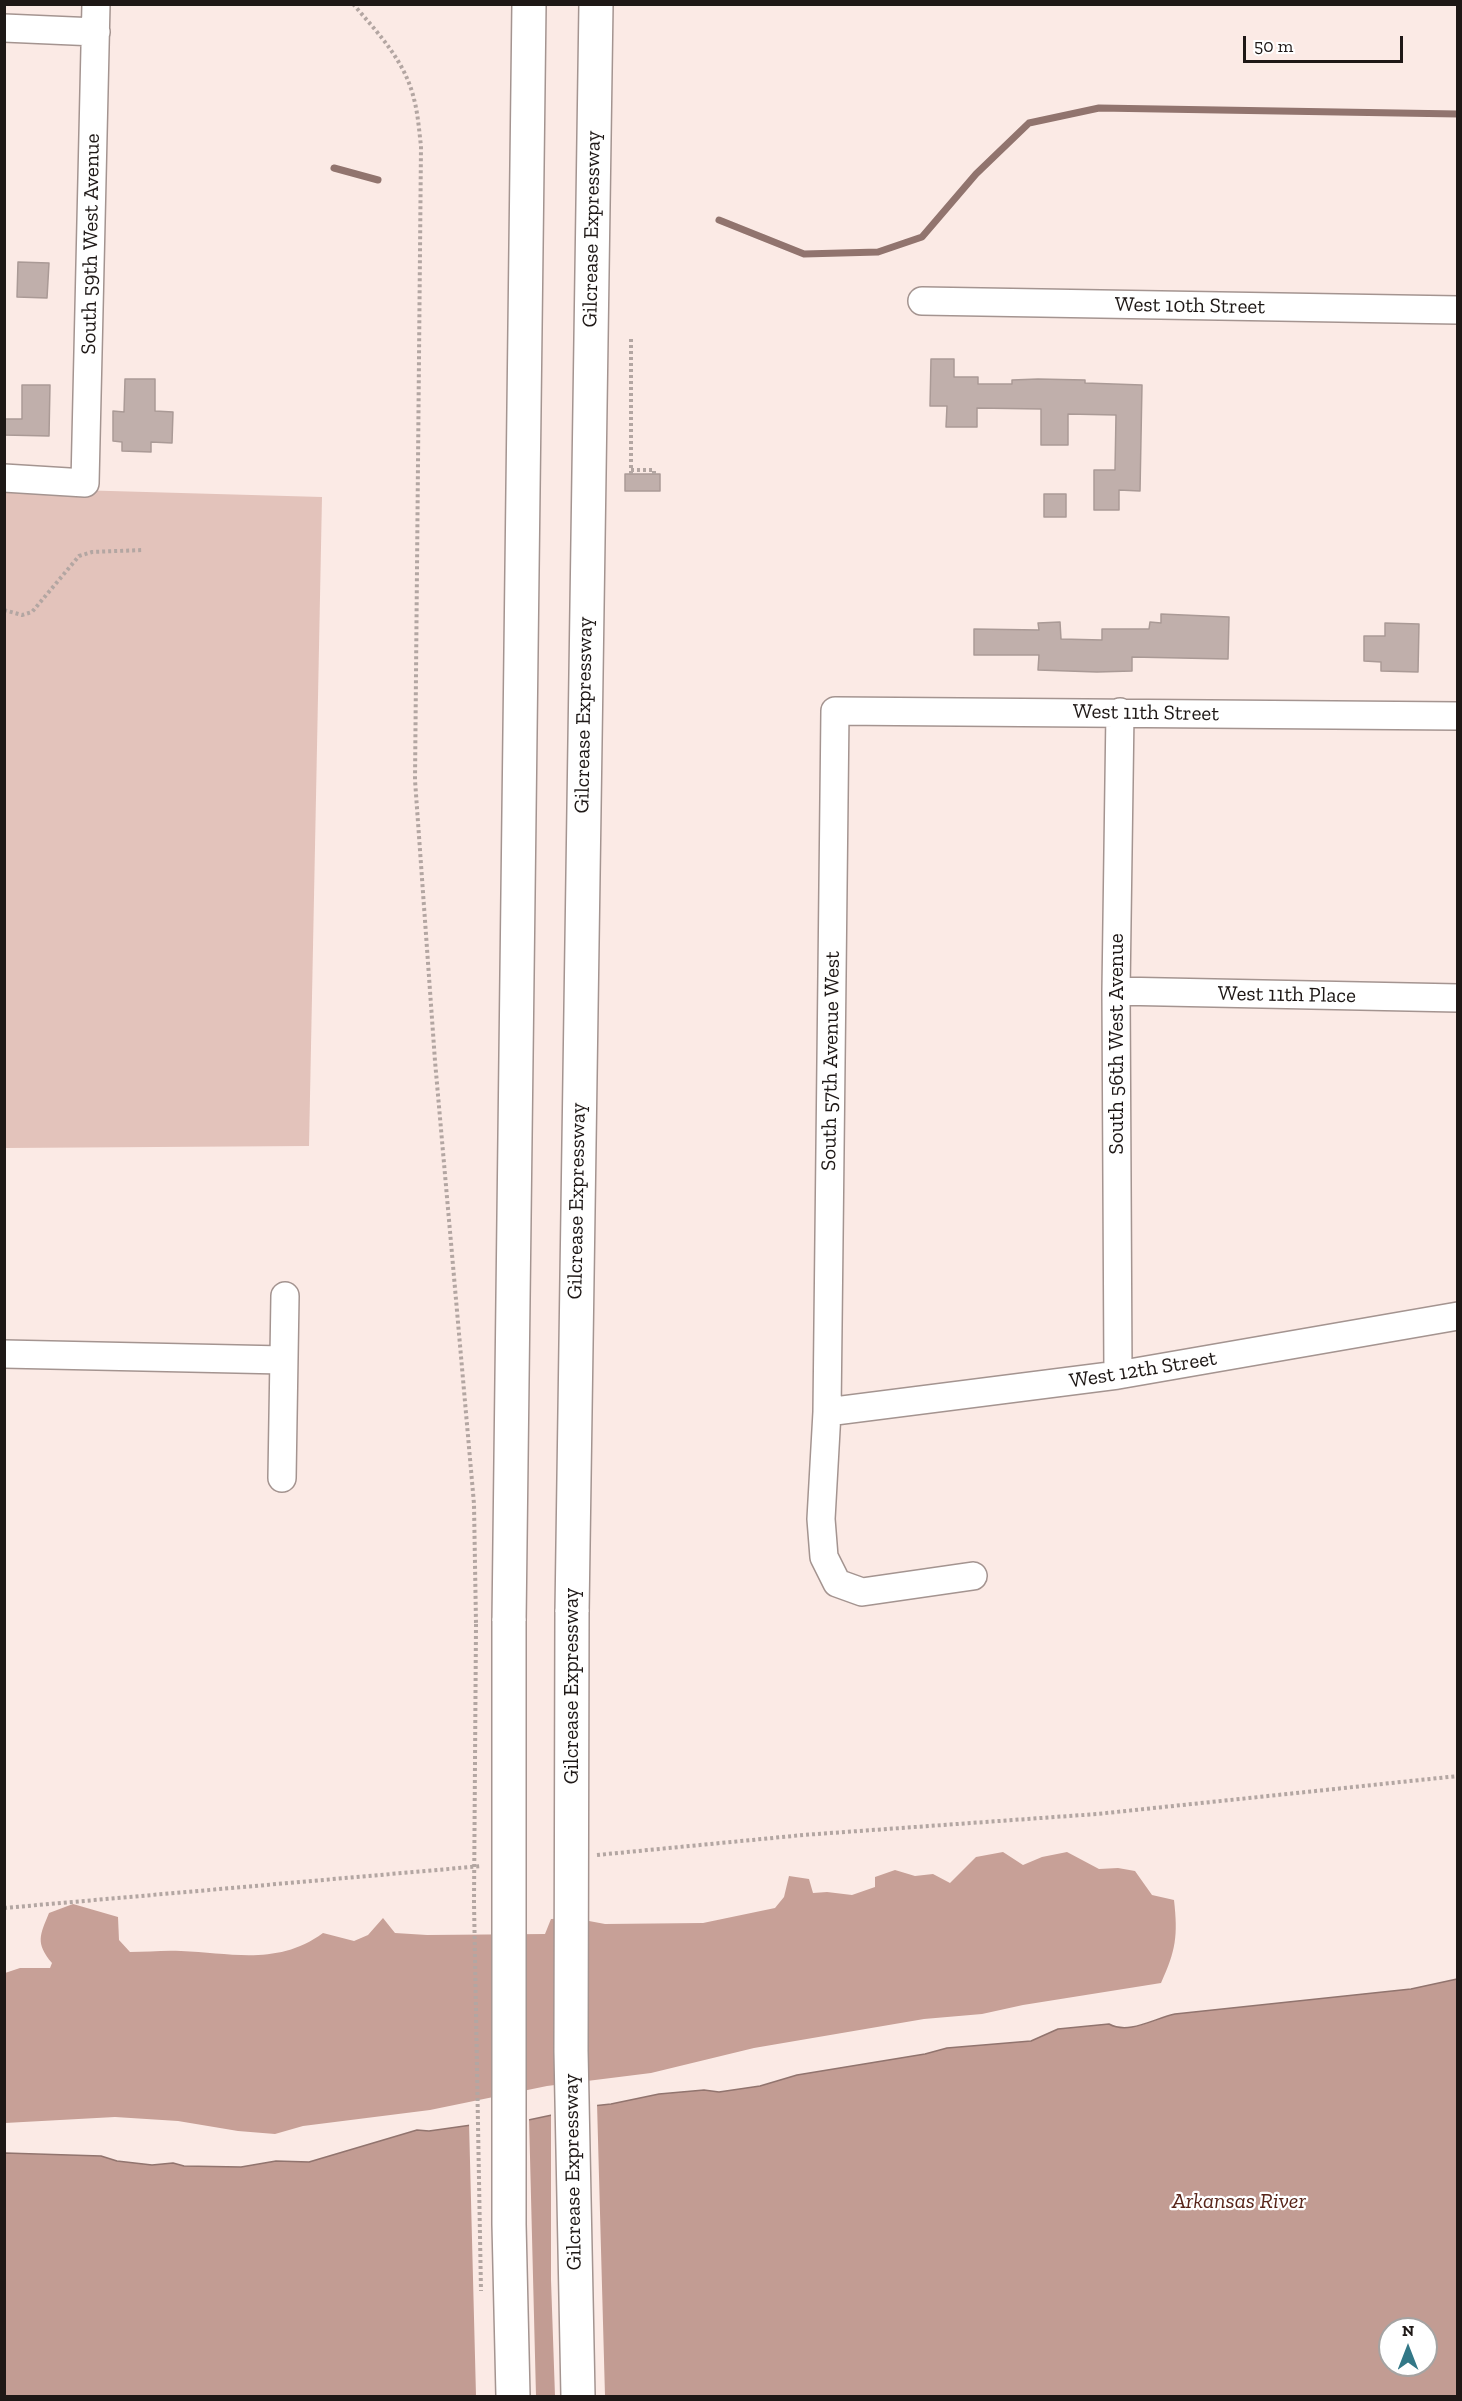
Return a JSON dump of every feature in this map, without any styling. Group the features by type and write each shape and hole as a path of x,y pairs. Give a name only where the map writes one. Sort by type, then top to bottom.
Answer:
{"highway":[{"path":"513,2397 509,2212 509,1621 529,4"},
{"name":"Gilcrease Expressway","path":"578,2397 571,2051 572,1612 596,4"}],"street":[{"name":"South 59th West Avenue","path":"4,478 85,483 96,4"},
{"path":"4,28 96,32"},
{"name":"West 10th Street","path":"922,301 1458,310"},
{"name":"West 11th Street","path":"835,711 1458,716"},
{"name":"South 57th Avenue West","path":"835,711 827,1412 822,1528 824,1557 837,1583 862,1592 973,1576"},
{"name":"South 56th West Avenue","path":"1118,1375 1116,991 1120,712"},
{"name":"West 11th Place","path":"1116,991 1458,998"},
{"path":"282,1478 285,1296"},
{"name":"West 12th Street","path":"827,1412 1118,1375 1458,1316"},
{"path":"4,1354 283,1360"}],"path":[{"path":"353,4 385,40 403,68 414,99 421,146 415,780 435,1073 474,1504 476,1624 474,1914 481,2293"},
{"path":"631,337 631,472 654,470 654,474"},
{"path":"4,610 22,615 32,612 79,556 92,552 141,550"},
{"path":"595,1856 803,1835 1097,1814 1458,1776"},
{"path":"4,1908 492,1865"}],"shaded area":[{"path":"5,488 322,497 309,1146 5,1148"},
{"path":"1003,1852 1023,1865 1042,1857 1067,1852 1099,1869 1118,1868 1135,1871 1152,1895 1174,1900 1175,1943 1161,1983 1023,2005 982,2014 924,2019 754,2048 651,2073 547,2086 430,2110 303,2126 275,2134 238,2131 178,2121 115,2117 5,2123 5,1973 20,1968 50,1968 52,1963 41,1944 43,1927 49,1913 73,1904 118,1917 119,1940 130,1952 272,1954 306,1943 323,1933 354,1941 368,1935 383,1918 395,1933 427,1935 545,1934 551,1919 573,1918 605,1924 703,1923 775,1908 784,1897 789,1876 809,1879 813,1893 852,1895 875,1887 875,1877 895,1870 915,1876 933,1874 950,1883 976,1857"}],"water":[{"name":"Arkansas River","path":"1457,1979 1457,2396 5,2396 5,2153 101,2156 117,2161 152,2165 173,2163 184,2166 241,2167 276,2161 309,2162 417,2130 429,2131 500,2121 519,2122 552,2115 565,2109 611,2104 659,2094 704,2090 719,2092 760,2086 797,2075 925,2054 947,2048 1031,2041 1058,2029 1109,2024 1125,2028 1133,2027 1175,2014 1411,1989"}],"pier":[{"path":"597,2103 605,2396 555,2396 551,2280 551,2112 564,2106"},
{"path":"529,2117 536,2396 476,2396 469,2122"}],"building":[{"path":"18,262 49,263 47,298 17,297"},
{"path":"931,359 954,359 954,377 978,377 978,384 1012,384 1012,380 1038,379 1142,385 1140,491 1119,490 1119,510 1094,510 1094,470 1115,470 1116,415 1068,414 1068,445 1041,445 1041,409 977,408 977,427 946,427 947,406 930,406"},
{"path":"125,379 155,379 155,411 173,412 172,443 151,442 151,452 122,451 122,442 113,441 113,411 124,412"},
{"path":"22,385 50,385 49,436 4,435 4,419 22,419"},
{"path":"625,474 660,474 660,491 625,491"},
{"path":"1044,494 1066,494 1066,517 1044,517"},
{"path":"1161,614 1229,617 1228,659 1132,657 1132,671 1097,672 1038,670 1039,655 974,655 974,629 1039,630 1038,623 1060,622 1061,639 1102,640 1102,629 1149,629 1150,622 1161,623"},
{"path":"1385,623 1419,624 1418,672 1381,671 1381,662 1364,661 1364,636 1385,636"}],"waterway":[{"path":"719,220 804,254 878,252 922,237 976,174 1029,123 1099,108 1458,114"},
{"path":"334,168 378,180"}]}
